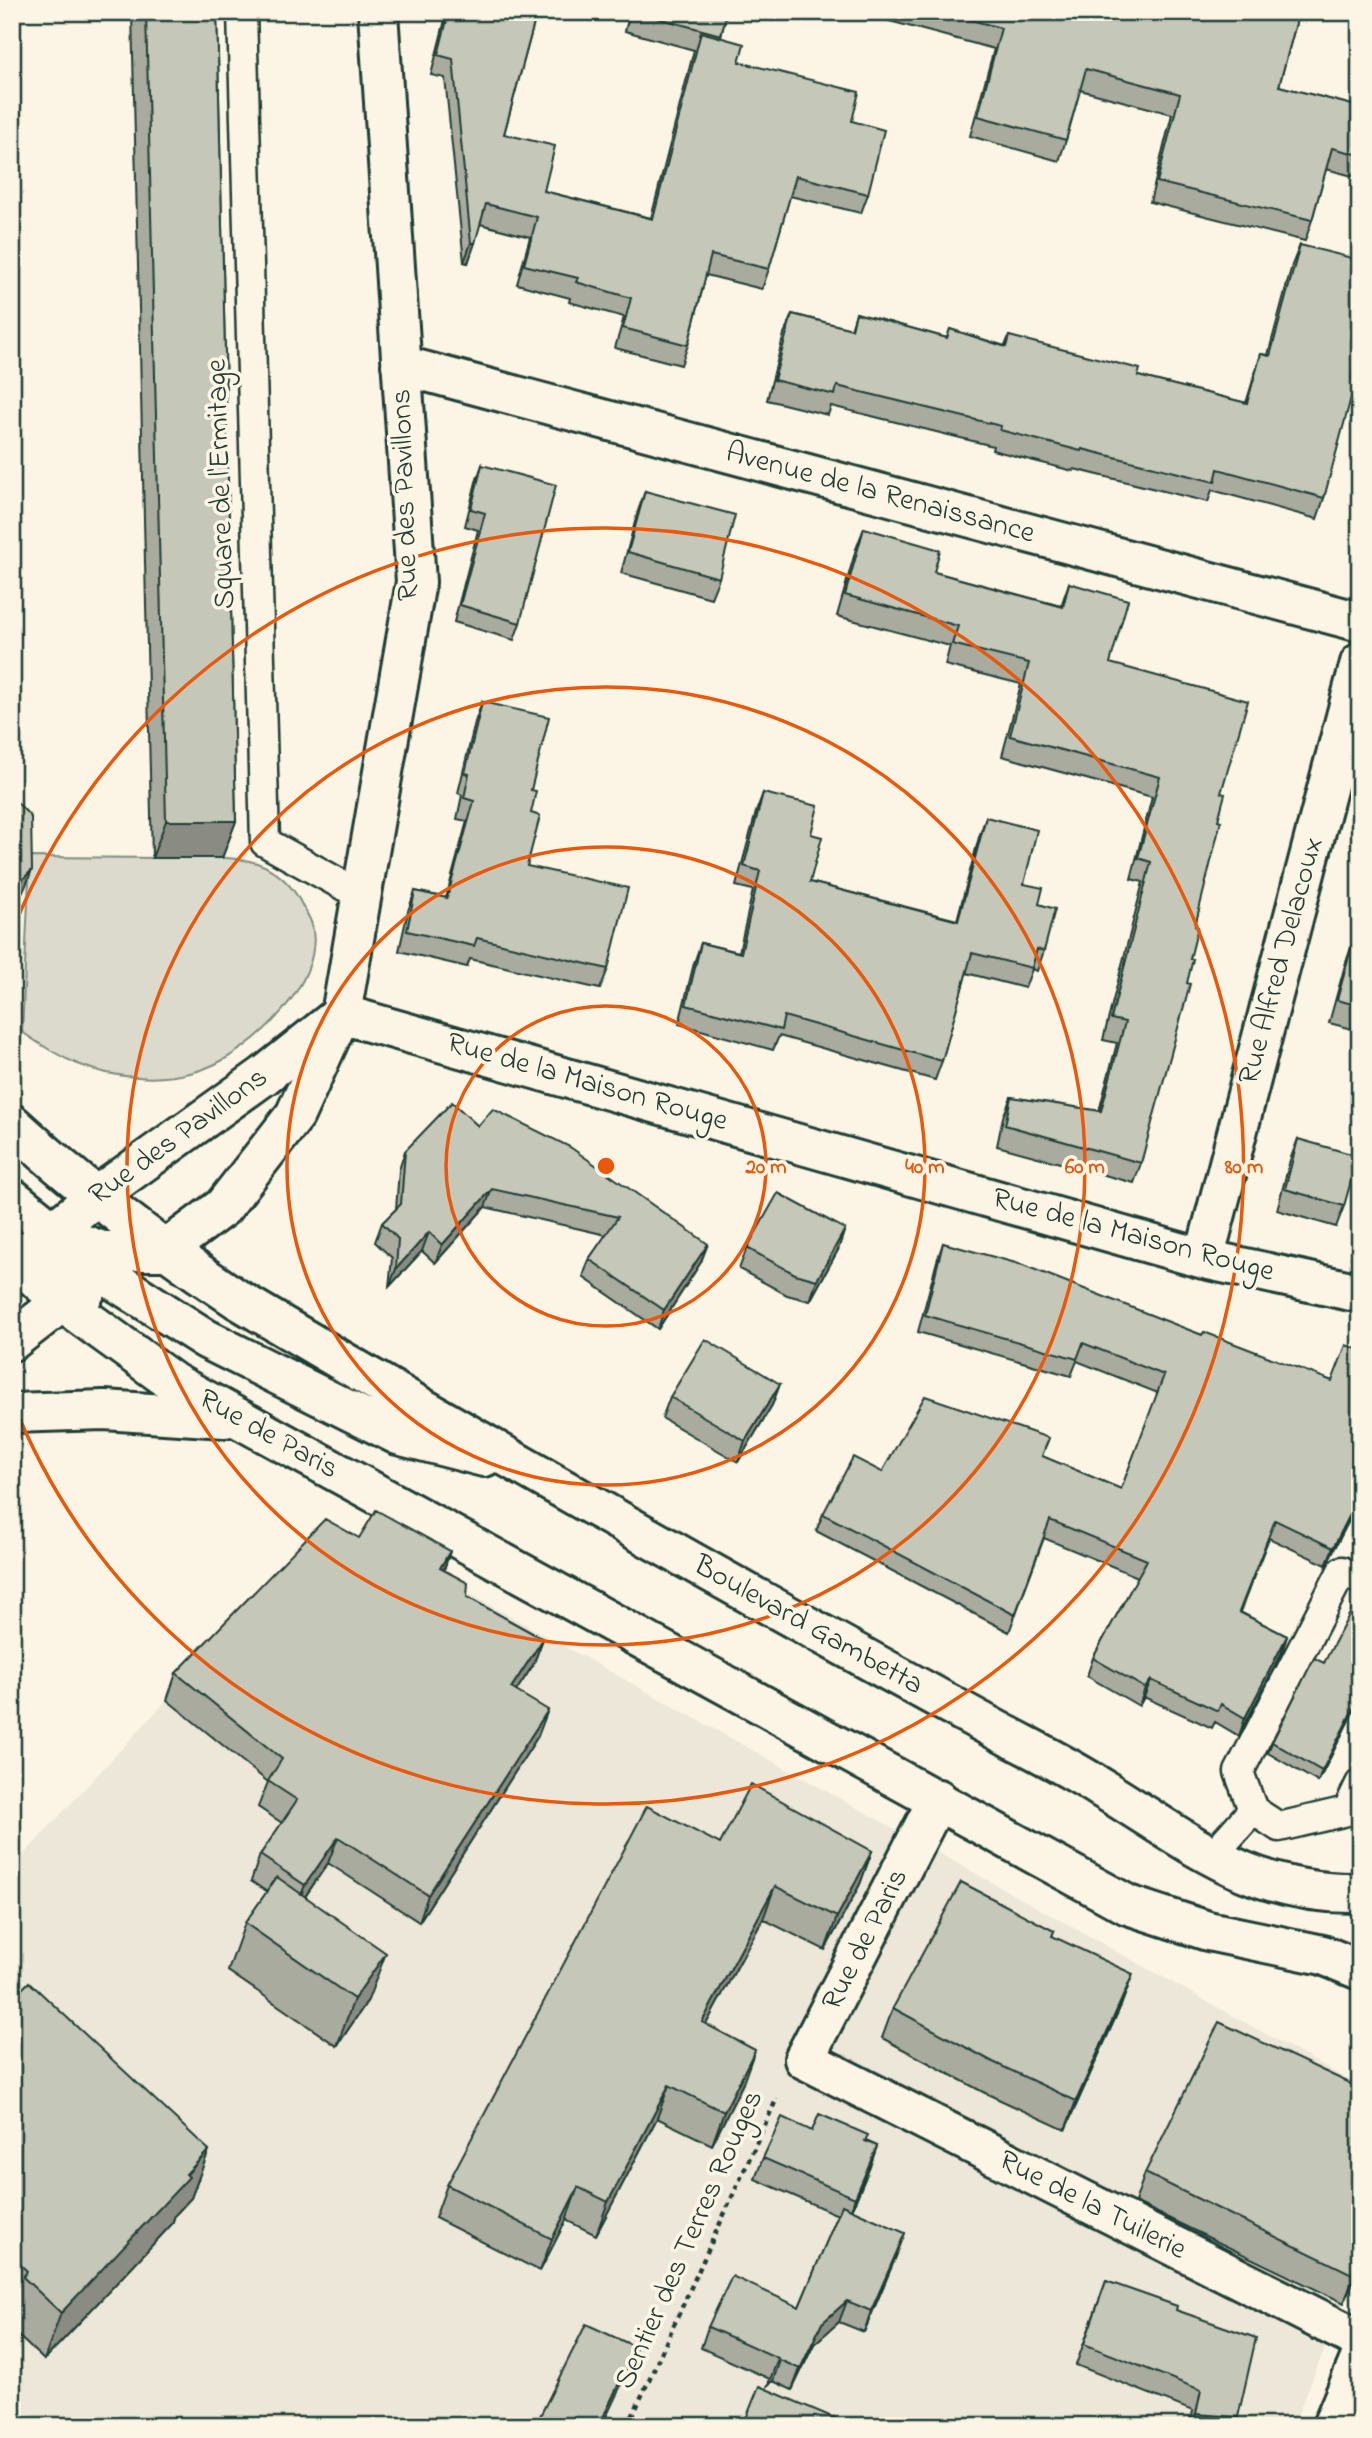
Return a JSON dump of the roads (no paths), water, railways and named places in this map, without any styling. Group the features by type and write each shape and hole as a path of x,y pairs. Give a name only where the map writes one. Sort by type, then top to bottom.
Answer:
{"street":[{"name":"Rue des Pavillons","path":"12,1341 62,1302 164,1251 223,1207 295,1115 341,1014 364,897 416,582 378,12"},
{"name":"Avenue de la Renaissance","path":"401,365 1360,622"},
{"name":"Rue Alfred Delacoux","path":"1204,1259 1360,663"},
{"name":"Rue des Pavillons","path":"14,1261 96,1197 265,1075 341,1014"},
{"name":"Rue de la Maison Rouge","path":"341,1014 1204,1259 1360,1293"},
{"path":"12,1124 96,1197 164,1251"},
{"path":"12,1198 53,1231 102,1251 164,1251"},
{"name":"Boulevard Gambetta","path":"164,1251 271,1318 749,1595 1101,1787 1211,1857 1274,1885 1325,1892 1360,1893"},
{"path":"14,1261 112,1279 206,1339 398,1435 529,1468"},
{"name":"Rue de Paris","path":"14,1261 62,1302 137,1359 238,1419 938,1799 804,2059 824,2071"},
{"path":"12,1413 104,1410 238,1419"},
{"path":"938,1799 1128,1905 1208,1931 1323,1955 1360,1970"},
{"name":"Rue de la Tuilerie","path":"824,2071 1360,2340"},
{"path":"1332,2426 1360,2359"}],"lane":[{"name":"Square de l'Ermitage","path":"242,12 265,842 364,897"},
{"path":"1360,1580 1342,1571 1239,1772 1253,1810 1279,1827 1348,1811 1360,1784"},
{"path":"1211,1857 1253,1810"}]}
